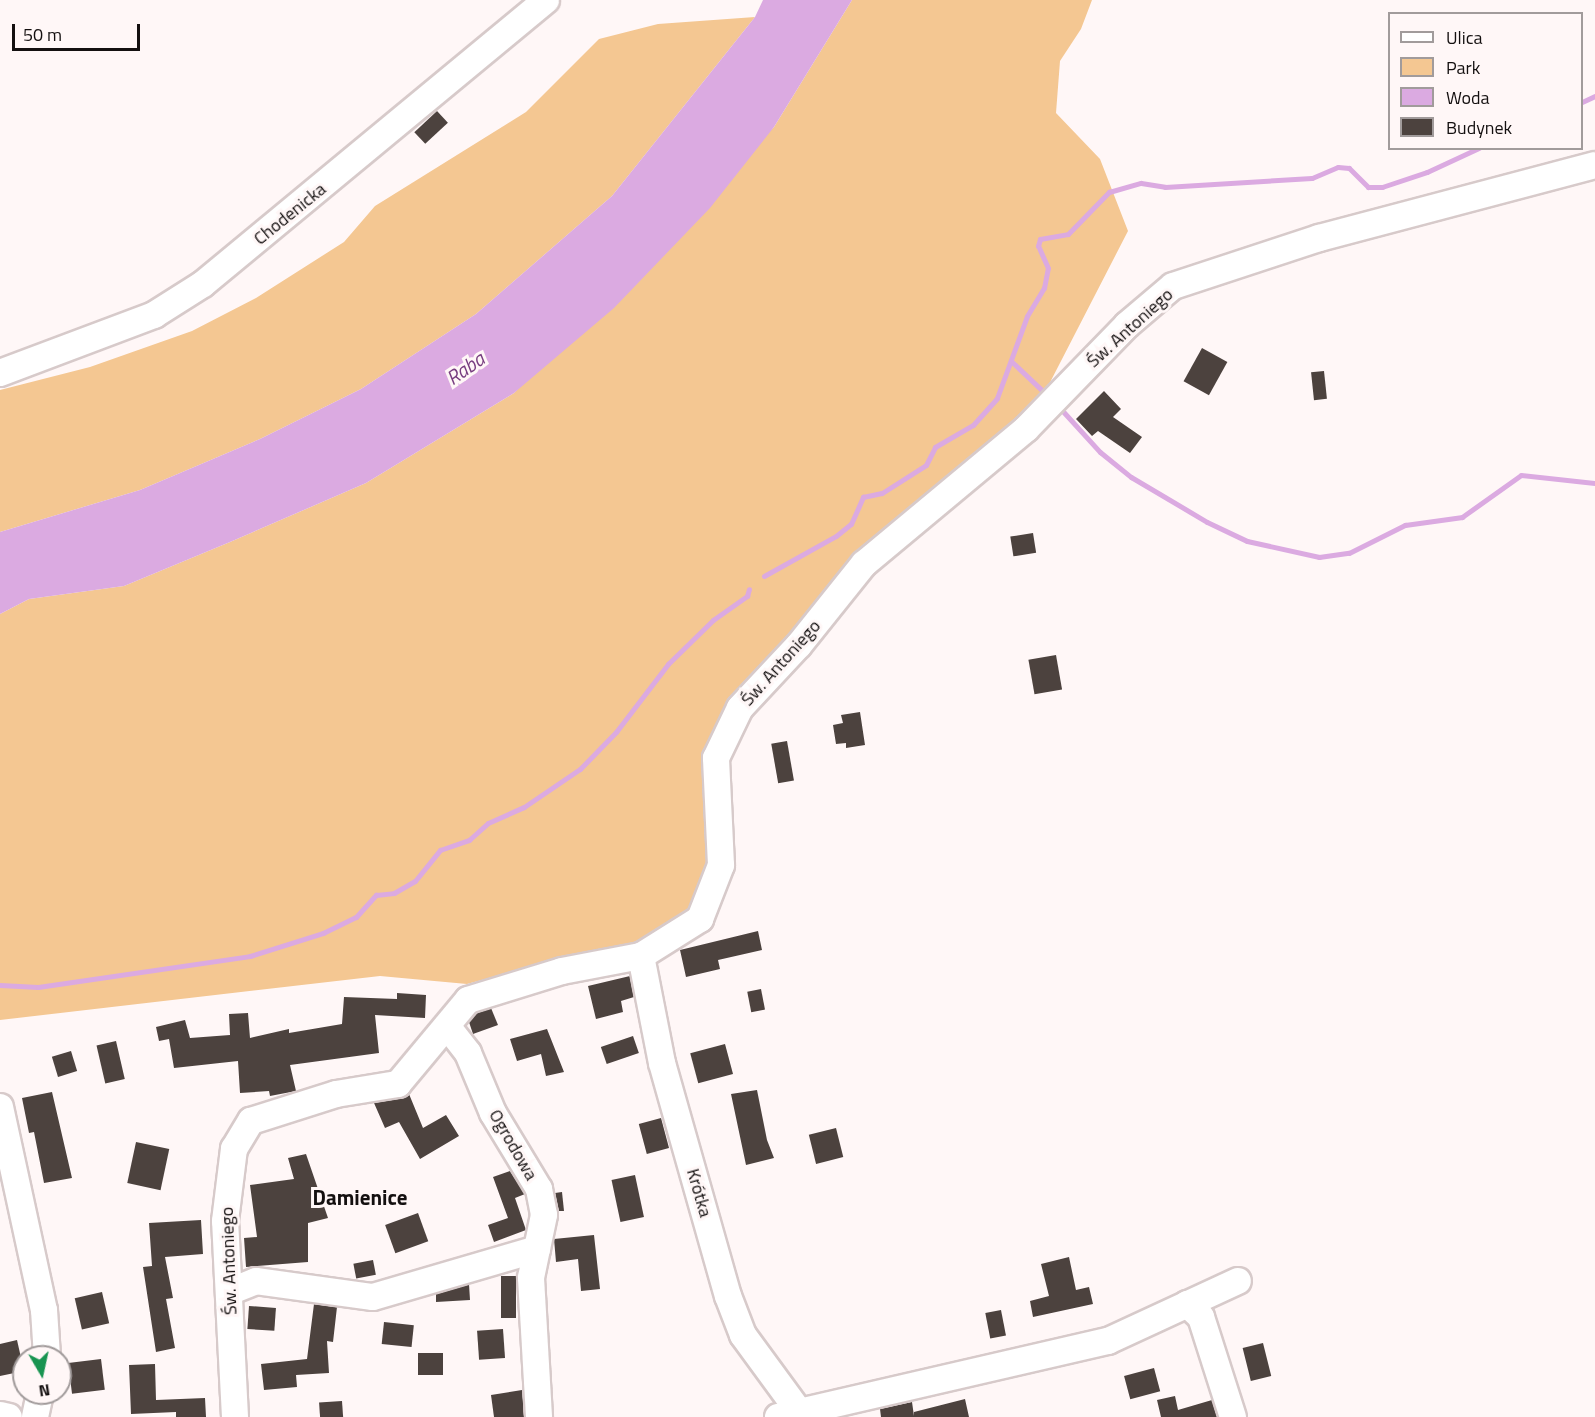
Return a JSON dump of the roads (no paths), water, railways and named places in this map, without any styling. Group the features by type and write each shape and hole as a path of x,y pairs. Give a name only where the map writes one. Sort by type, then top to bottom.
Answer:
{"street":[{"name":"Chodenicka","path":"0,373 154,315 203,284 546,0"},
{"name":"Św. Antoniego","path":"236,1417 225,1221 234,1149 251,1121 336,1094 398,1084 468,1000 562,971 641,956 700,919 721,865 716,758 740,708 799,645 864,564 1026,429 1127,325 1173,286 1319,238 1595,165"},
{"name":"Krótka","path":"641,956 662,1063 728,1296 743,1335 789,1415"},
{"name":"Ogrodowa","path":"447,1026 468,1053 493,1113 539,1189 544,1215 531,1278 539,1417"},
{"path":"0,1107 44,1310 46,1345"},
{"path":"229,1292 256,1281 373,1297 537,1249"},
{"path":"789,1415 1108,1341 1238,1281"},
{"path":"1188,1304 1201,1317 1233,1417"},
{"path":"0,1415 9,1417"}],"water":[{"name":"Raba","path":"763,0 852,0 774,127 710,208 614,308 514,393 366,483 230,542 124,586 29,599 0,614 0,532 140,490 260,439 361,389 476,314 612,196 755,17"}],"waterway":[{"path":"1583,102 1595,96"},
{"path":"764,576 836,536 851,524 863,497 882,493 926,465 935,447 973,425 997,398 1027,316 1044,288 1048,268 1038,246 1040,239 1068,234 1109,192 1141,183 1165,187 1312,178 1338,167 1349,168 1368,187 1382,187 1427,172 1475,150"},
{"path":"1011,361 1047,395"},
{"path":"1059,407 1100,452 1131,477 1207,522 1247,541 1319,557 1349,553 1405,525 1462,517 1521,475 1595,483"},
{"path":"0,985 38,987 250,956 323,933 356,917 376,895 394,893 415,881 440,850 469,840 488,823 524,807 580,769 616,732 668,664 713,620 747,596 749,589"}],"district":[{"name":"Damienice","path":"360,1197"}]}
